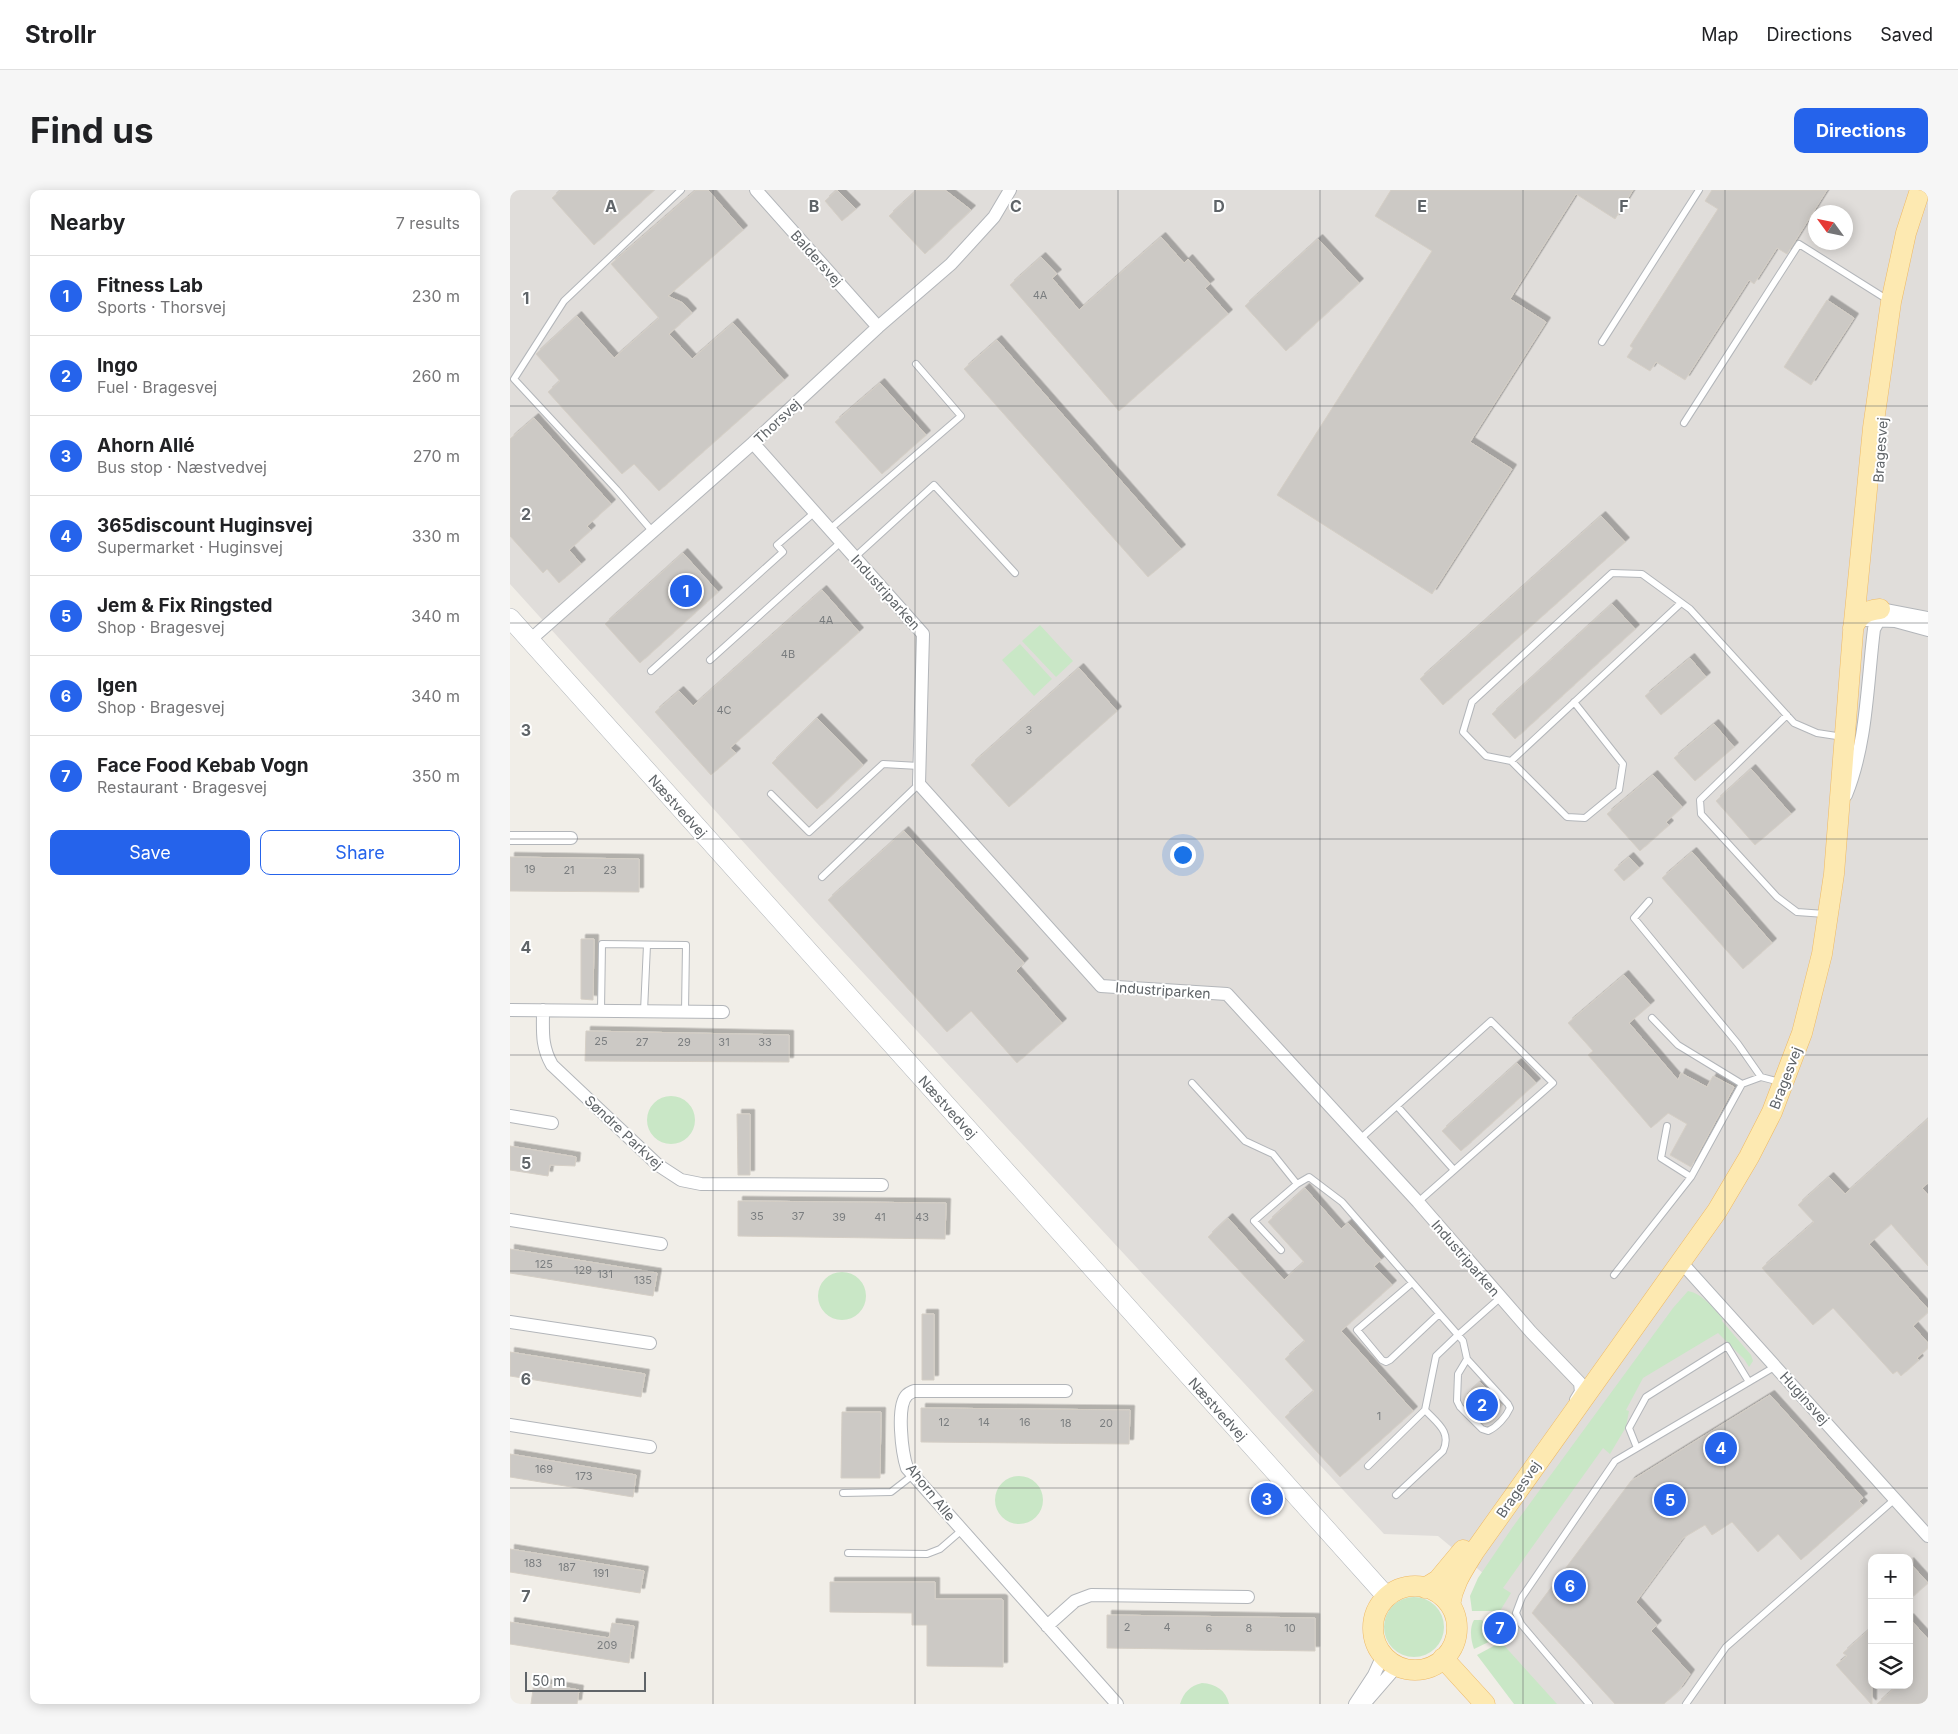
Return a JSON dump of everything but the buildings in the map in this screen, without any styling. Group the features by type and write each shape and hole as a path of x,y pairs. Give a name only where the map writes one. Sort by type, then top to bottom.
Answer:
{"main road":[{"name":"Bragesvej","path":"1426,1588 1438,1580 1472,1539 1504,1496 1545,1430 1588,1381 1681,1262 1717,1211 1749,1157 1772,1112 1802,1033 1822,954 1834,874 1844,738 1867,615 1868,474 1891,302 1906,233 1920,190"},
{"name":"Bragesvej","path":"1834,874 1846,795 1867,615 1891,302"},
{"name":"Næstvedvej","path":"510,618 1387,1597"},
{"name":"Bragesvej","path":"1450,1605 1452,1590 1456,1581 1537,1461 1588,1381"},
{"path":"1408,1587 1426,1588 1442,1596 1450,1605 1455,1617 1456,1630 1451,1648 1443,1658 1425,1668 1411,1669 1390,1660 1376,1644 1373,1625 1378,1607 1396,1590 1408,1587"},
{"path":"1443,1658 1485,1704"}],"street":[{"name":"Baldersvej","path":"756,190 878,327"},
{"name":"Thorsvej","path":"530,640 753,443 878,327 951,264 994,217 1010,190"},
{"name":"Industriparken","path":"753,443 923,634 919,784 1101,986 1227,994 1418,1202 1501,1297 1588,1381"},
{"path":"1867,615 1928,618"},
{"path":"1867,615 1908,623 1928,630"},
{"path":"510,838 571,838"},
{"path":"510,1010 723,1012"},
{"name":"Søndre Parkvej","path":"543,1010 545,1054 552,1064 658,1165 681,1180 701,1184 882,1185"},
{"path":"510,1116 552,1123"},
{"path":"510,1220 661,1244"},
{"name":"Huginsvej","path":"1681,1262 1928,1536"},
{"path":"510,1322 650,1343"},
{"name":"Ahorn Alle","path":"1066,1391 914,1391 907,1395 901,1406 902,1454 907,1468 1117,1704"},
{"path":"510,1425 650,1447"},
{"path":"1047,1626 1075,1601 1092,1595 1248,1597"},
{"path":"1355,1704 1374,1675 1390,1660"},
{"path":"1364,1704 1390,1660"}],"lane":[{"path":"653,532 617,490 514,379 564,301 681,190"},
{"path":"1602,342 1699,190"},
{"path":"1684,423 1799,244 1891,302"},
{"path":"830,529 961,416 916,364"},
{"path":"855,557 934,486 1015,573"},
{"path":"651,671 783,552 777,545 814,512"},
{"path":"710,660 841,542"},
{"path":"1574,702 1623,764 1619,790 1585,818 1567,817 1511,761 1486,756 1463,732 1472,702 1612,573 1642,574 1690,610 1794,723 1817,734 1844,738"},
{"path":"1511,761 1681,603"},
{"path":"1787,715 1700,800 1701,814 1777,897 1797,912 1828,914"},
{"path":"771,794 808,832 883,764 919,766"},
{"path":"822,876 919,784"},
{"path":"1649,901 1634,918 1738,1044 1761,1077"},
{"path":"601,1010 602,944 647,944 686,945 685,1012"},
{"path":"644,1011 647,944"},
{"path":"1652,1018 1678,1045 1742,1084"},
{"path":"1360,1139 1490,1021 1553,1083 1418,1202"},
{"path":"1614,1275 1691,1177 1742,1084 1761,1077 1784,1083"},
{"path":"1192,1083 1245,1141 1274,1154 1297,1184"},
{"path":"1397,1106 1454,1170"},
{"path":"1667,1126 1661,1158 1691,1177"},
{"path":"1281,1250 1254,1221 1297,1184 1309,1177 1342,1202 1463,1341 1467,1359 1508,1404 1510,1408 1494,1428 1488,1431 1482,1429 1460,1407 1457,1401 1458,1374 1467,1359"},
{"path":"1412,1283 1357,1330 1382,1360 1386,1362 1390,1360 1439,1314"},
{"path":"1368,1466 1426,1410 1436,1356 1501,1297"},
{"path":"1638,1448 1629,1428 1646,1397 1728,1346 1749,1382"},
{"path":"1590,1704 1521,1624 1516,1613 1522,1597 1615,1461 1776,1366"},
{"path":"1396,1495 1442,1451 1446,1444 1445,1434 1426,1410"},
{"path":"843,1493 891,1492 914,1475"},
{"path":"1686,1704 1726,1647 1895,1499"},
{"path":"848,1553 927,1554 940,1550 962,1530"}],"shaded area":[{"path":"510,190 1928,190 1928,1704 1548,1704 1504,1655 1495,1583 1438,1536 1384,1534 815,921 510,584"}],"green space":[{"path":"1040,625 1073,661 1056,677 1022,641"},
{"path":"1020,644 1052,679 1034,696 1002,660"},
{"path":"666,1096 676,1096 685,1100 691,1106 694,1111 694,1129 685,1140 676,1144 666,1144 657,1140 651,1134 647,1125 647,1115 651,1106 657,1100"},
{"path":"837,1272 847,1272 856,1276 862,1282 865,1287 865,1305 856,1316 847,1320 837,1320 828,1316 822,1310 818,1301 818,1291 822,1282 828,1276"},
{"path":"1688,1291 1703,1298 1723,1319 1722,1321 1751,1355 1753,1361 1749,1367 1744,1359 1718,1333 1643,1378 1626,1410 1629,1411 1626,1427 1610,1454 1603,1448 1503,1588 1511,1593 1500,1611 1472,1611 1470,1596 1478,1578 1512,1528 1673,1308"},
{"path":"1014,1476 1024,1476 1033,1480 1039,1486 1042,1491 1042,1509 1033,1520 1024,1524 1014,1524 1005,1520 999,1514 995,1505 995,1495 999,1486 1005,1480"},
{"path":"1414,1597 1431,1602 1439,1610 1444,1627 1439,1644 1431,1652 1414,1657 1397,1652 1389,1644 1384,1627 1389,1610 1397,1602"},
{"path":"1474,1620 1482,1620 1496,1635 1495,1639 1474,1649 1471,1627"},
{"path":"1501,1642 1557,1704 1514,1704 1477,1655"},
{"path":"1202,1683 1212,1685 1223,1691 1229,1704 1180,1704 1188,1690"}],"place":[{"name":"Fitness Lab","path":"686,591"},
{"name":"Ingo","path":"1482,1405"},
{"name":"365discount Huginsvej","path":"1721,1448"},
{"name":"Ahorn Allé","path":"1267,1499"},
{"name":"Jem & Fix Ringsted","path":"1670,1500"},
{"name":"Igen","path":"1570,1586"},
{"name":"Face Food Kebab Vogn","path":"1500,1628"}]}
